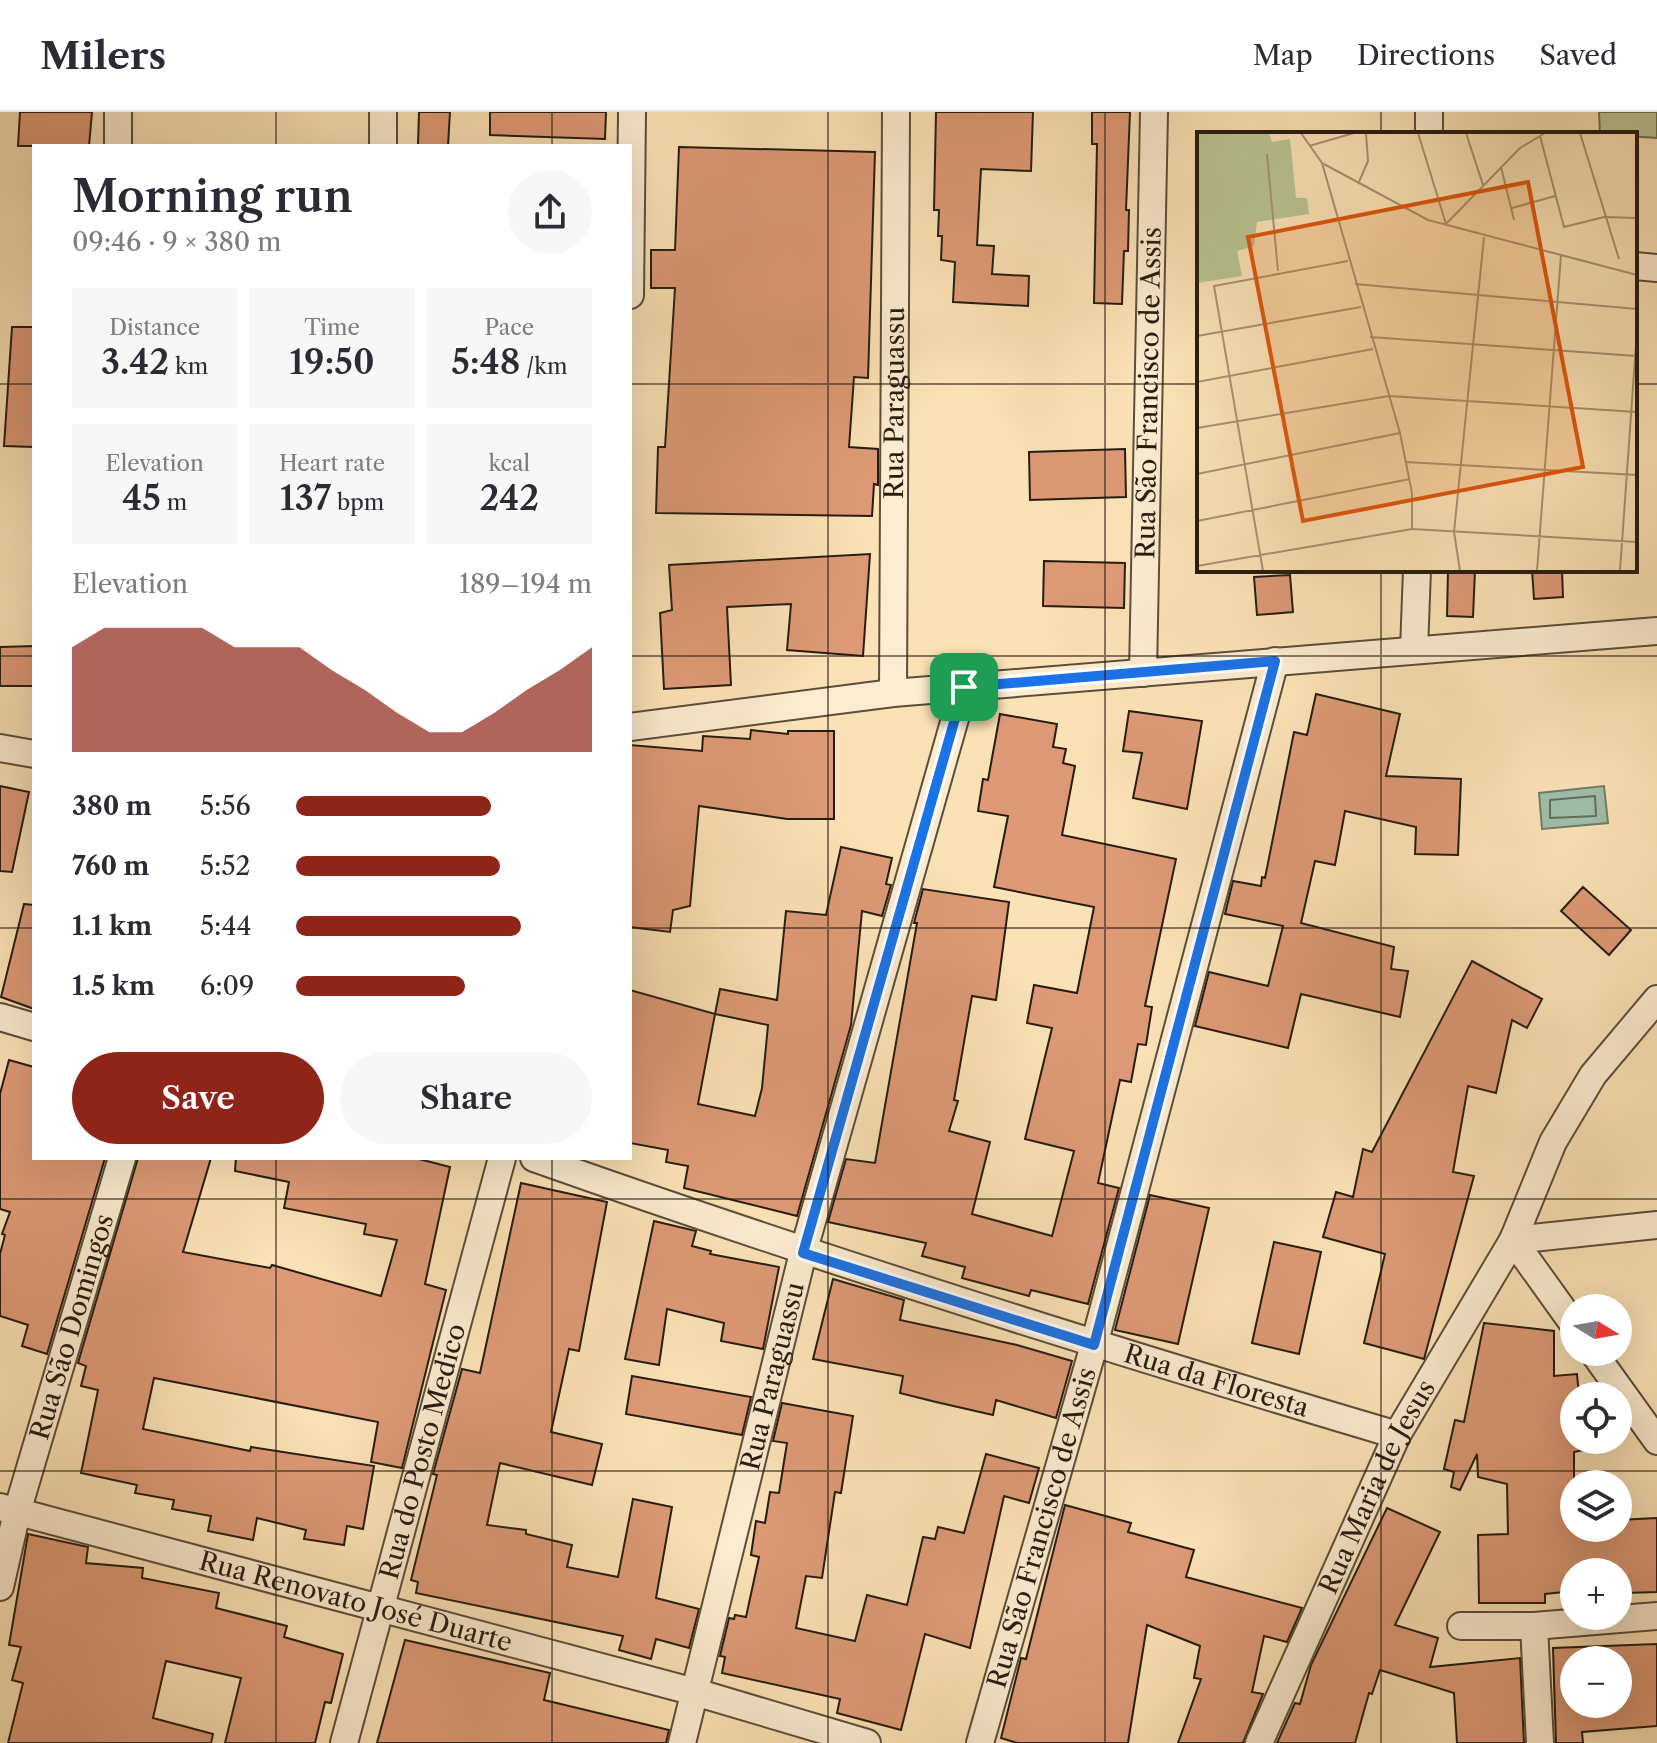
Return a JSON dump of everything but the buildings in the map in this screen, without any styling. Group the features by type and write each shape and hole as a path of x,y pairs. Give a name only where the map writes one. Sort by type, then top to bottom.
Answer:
{"street":[{"path":"118,112 118,144"},
{"path":"383,112 383,144"},
{"path":"632,112 632,144"},
{"name":"Rua Paraguassu","path":"893,693 896,112"},
{"name":"Rua São Francisco de Assis","path":"1143,673 1154,112"},
{"path":"1637,266 1657,268"},
{"path":"1414,650 1417,572"},
{"path":"632,727 893,693 1657,631"},
{"name":"Rua São Francisco de Assis","path":"980,1743 1094,1345 1275,661"},
{"name":"Rua Paraguassu","path":"682,1743 803,1253 964,687"},
{"path":"0,748 32,754"},
{"name":"Rua Maria de Jesus","path":"1259,1743 1397,1435 1513,1240 1553,1142 1593,1075 1657,999"},
{"path":"0,1017 32,1026"},
{"name":"Rua São Domingos","path":"0,1587 9,1510 121,1160"},
{"name":"Rua do Posto Medico","path":"344,1743 501,1160"},
{"name":"Rua da Floresta","path":"540,1160 803,1253 1094,1345 1397,1435"},
{"path":"1560,1305 1513,1240 1657,1225"},
{"path":"1603,1366 1657,1441"},
{"name":"Rua Renovato José Duarte","path":"9,1510 379,1606 695,1692 867,1743"},
{"path":"1461,1626 1534,1626 1657,1616"},
{"path":"1534,1626 1540,1743"}],"shaded area":[{"path":"1599,112 1657,112 1657,138 1637,137 1637,132 1600,132"}],"water":[{"path":"1604,786 1608,823 1542,829 1539,793"}],"route":[{"path":"1275,661 1094,1345 803,1253 964,687 1275,661"}]}
